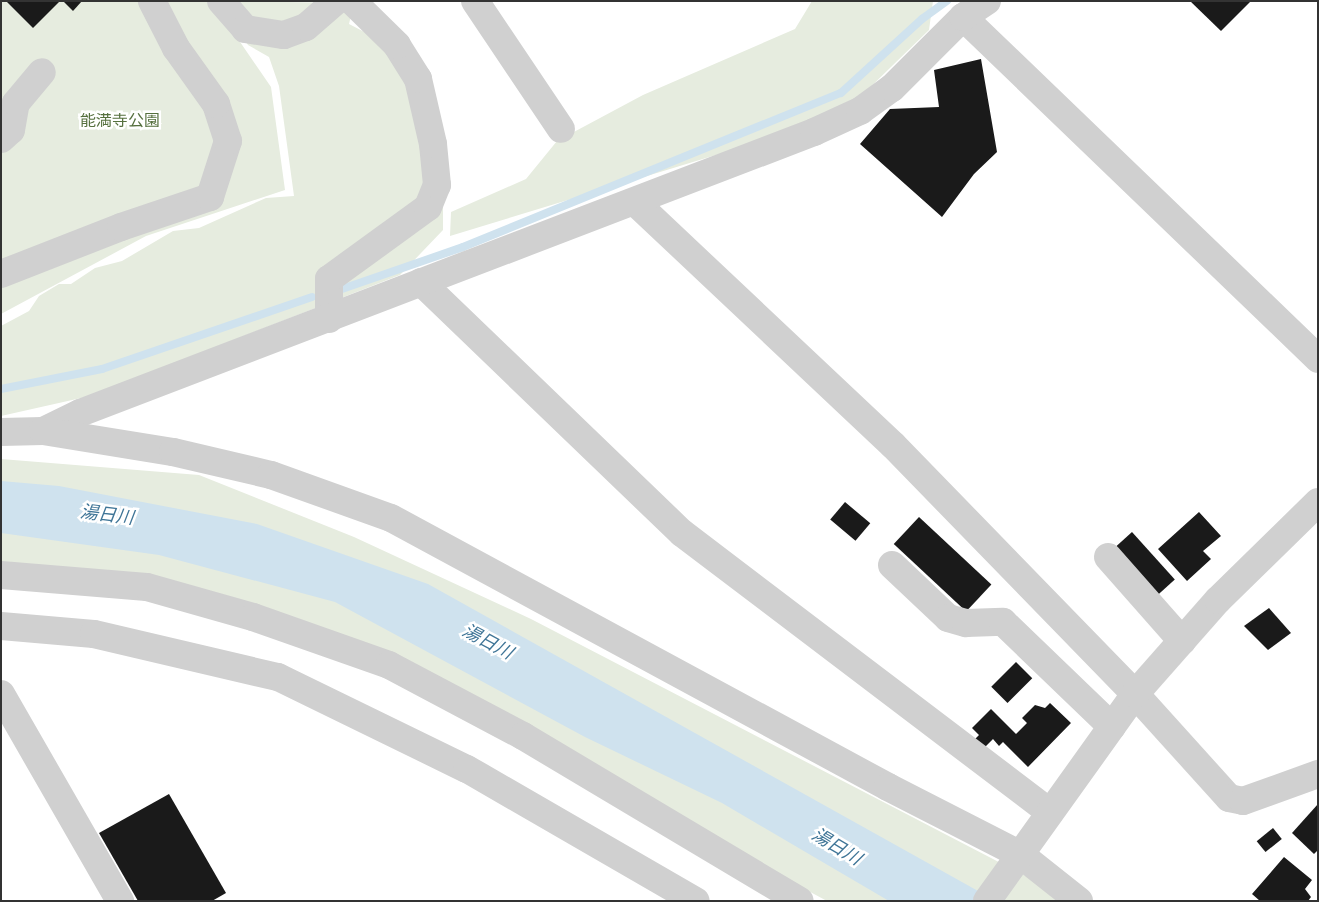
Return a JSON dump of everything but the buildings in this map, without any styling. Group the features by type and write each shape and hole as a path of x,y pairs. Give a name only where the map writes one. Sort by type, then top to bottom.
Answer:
{"street":[{"path":"1,274 121,227 210,197 228,141 216,104 176,48 152,1"},
{"path":"221,1 245,29 284,35 306,27 336,1"},
{"path":"329,319 329,279 428,207 437,185 433,144 418,79 397,44 352,1"},
{"path":"475,1 561,129"},
{"path":"43,431 80,413 635,202 860,111 892,88 962,17 987,1"},
{"path":"962,17 1318,359"},
{"path":"1,140 11,130 9,110 42,72"},
{"path":"635,202 893,445 1135,694 1228,798 1244,801 1318,774"},
{"path":"421,282 682,532 1050,812"},
{"path":"1,432 43,431 173,452 271,475 391,518 888,788 1079,901"},
{"path":"987,901 1135,694 1182,641 1318,502"},
{"path":"1108,557 1182,641"},
{"path":"892,565 948,618 966,623 1003,622 1112,727"},
{"path":"1,576 147,587 253,617 389,665 523,736 800,901"},
{"path":"1,626 94,634 278,677 467,769 696,901"},
{"path":"1,694 120,901"}],"green space":[{"name":"能満寺公園","path":"1,1 212,1 271,87 285,190 146,236 1,314"},
{"path":"219,1 354,3 349,24 378,39 403,69 443,193 443,230 400,275 90,396 1,416 1,326 29,311 39,296 59,284 71,284 95,268 122,261 173,231 199,228 266,198 294,196 279,86 269,57 248,45"},
{"path":"812,1 933,1 929,30 854,103 762,141 450,236 451,212 526,179 557,141 643,95 795,29"},
{"path":"1,459 199,475 354,537 531,619 1074,901 827,901 449,697 119,584 1,577"}],"water":[{"name":"湯日川","path":"1,481 59,486 257,524 428,584 996,901 889,901 722,803 585,737 335,602 159,555 1,533"}],"waterway":[{"path":"339,290 463,247 841,93 922,19 947,1"},
{"path":"1,389 102,369 312,297"}]}
